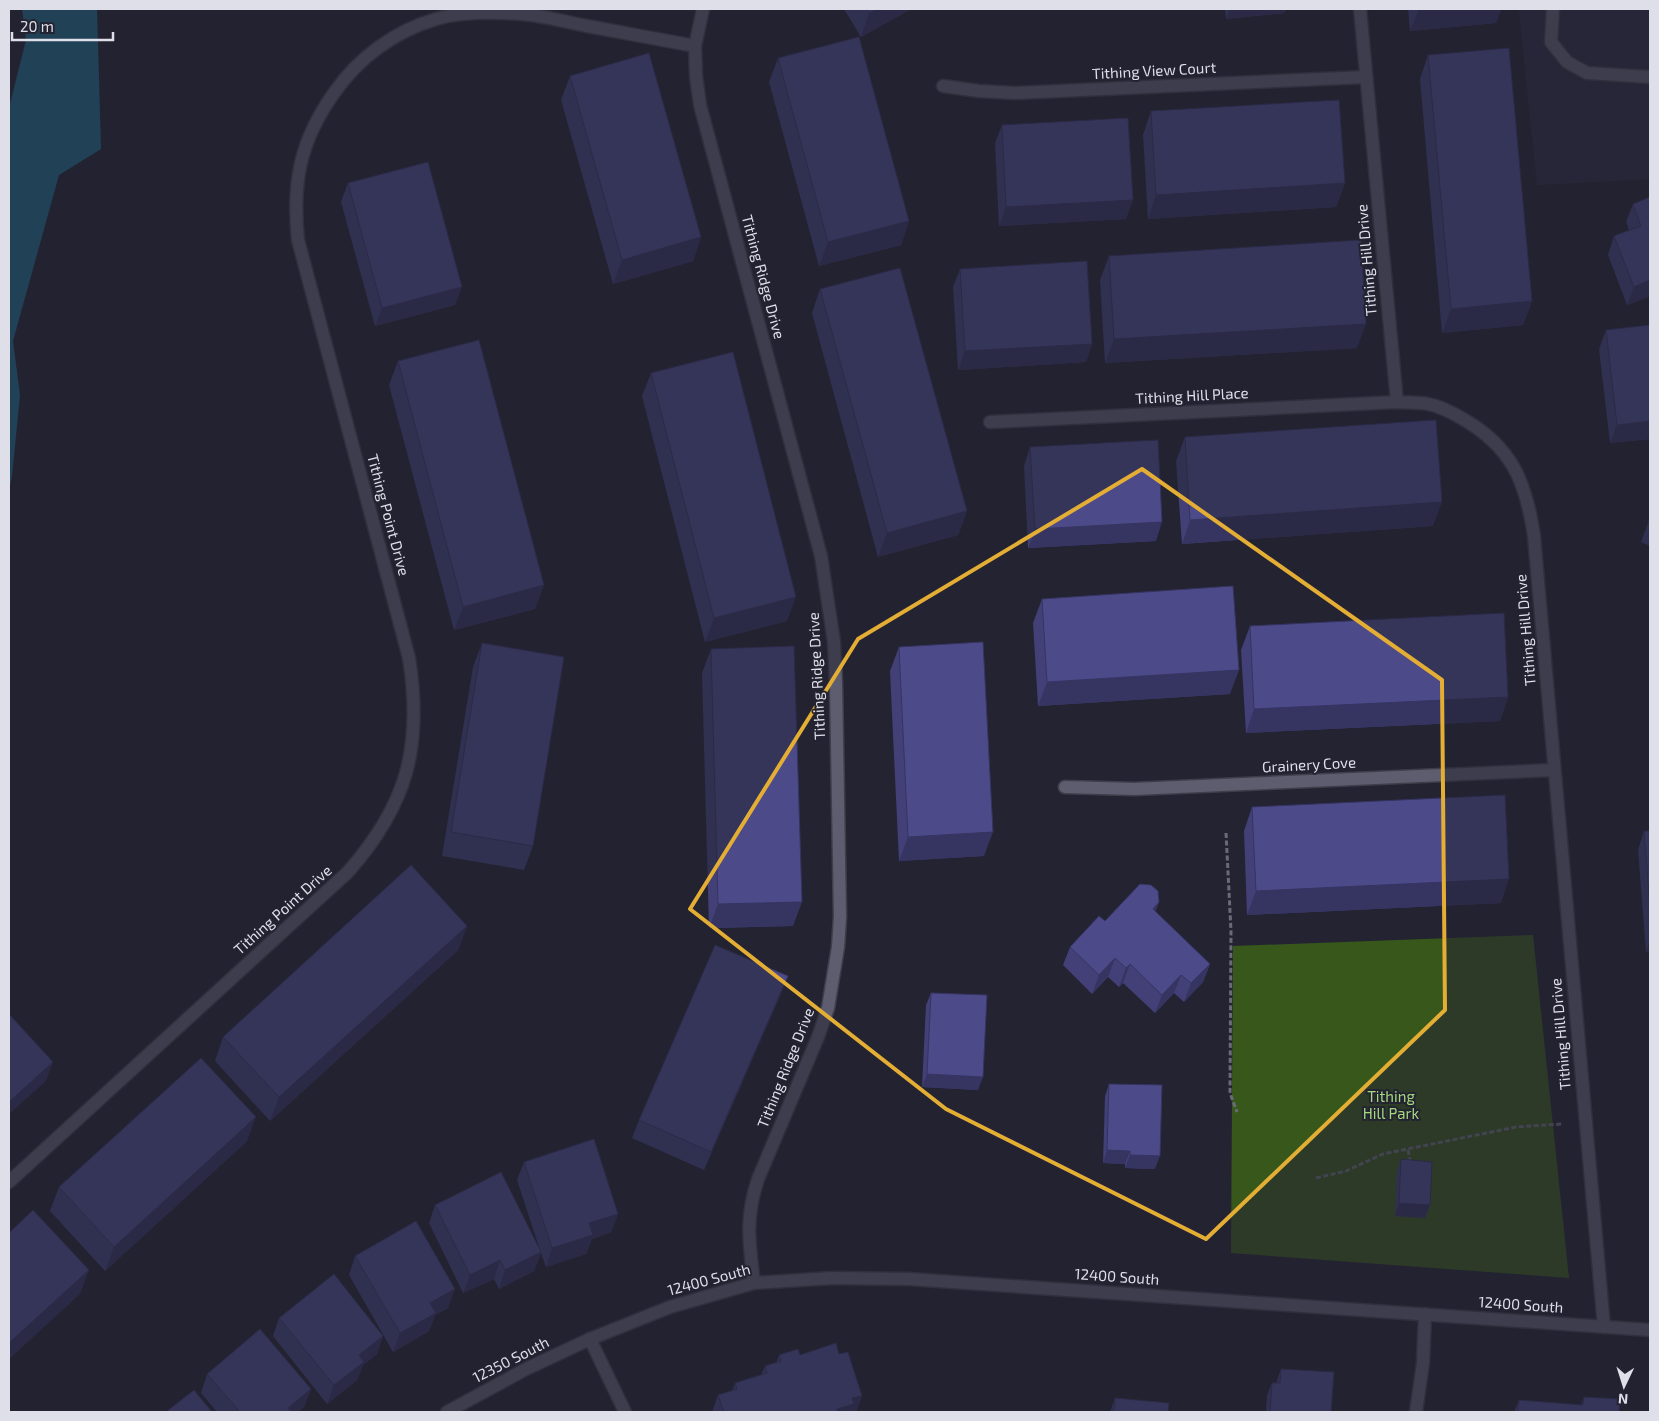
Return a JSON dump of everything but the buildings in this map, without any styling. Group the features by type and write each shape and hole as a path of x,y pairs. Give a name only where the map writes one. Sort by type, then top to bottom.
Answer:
{"street":[{"name":"Tithing Ridge Drive","path":"703,9 695,46 696,76 700,105 821,556 832,625 836,676 840,917 838,948 828,1008 818,1037 758,1179 751,1200 748,1236 754,1283"},
{"name":"Tithing Hill Drive","path":"1360,9 1397,402 1429,404 1456,415 1480,429 1499,447 1514,467 1525,489 1530,512 1534,536 1604,1327"},
{"path":"1553,9 1551,42 1567,62 1587,73 1650,77"},
{"name":"Tithing Point Drive","path":"9,1182 348,872 368,850 384,826 397,800 407,772 415,715 414,686 409,658 298,240 295,210 297,181 304,148 319,114 341,82 366,56 399,34 437,18 479,12 521,14 695,46"},
{"name":"Tithing View Court","path":"943,86 979,92 1014,93 1366,77"},
{"name":"Tithing Hill Place","path":"990,422 1397,402"},
{"name":"Grainery Cove","path":"1065,787 1134,789 1554,770"},
{"name":"12400 South","path":"590,1339 670,1307 754,1283 832,1278 909,1279 1650,1330"},
{"path":"1416,1412 1423,1363 1425,1314"},
{"path":"590,1339 625,1412"},
{"name":"12350 South","path":"447,1412 526,1369 590,1339"}],"path":[{"path":"1226,833 1231,931 1230,1092 1237,1112"},
{"path":"1316,1178 1346,1171 1383,1154 1516,1127 1567,1124"},
{"path":"1408,1150 1412,1168"}],"highlighted area":[{"path":"1142,469 1442,680 1445,1010 1206,1239 946,1109 690,909 858,639"}],"shaded area":[{"path":"1519,9 1650,9 1650,179 1537,185"}],"green space":[{"name":"Tithing Hill Park","path":"1533,935 1569,1278 1231,1253 1233,946"}],"water":[{"path":"22,9 97,9 101,149 59,175 13,341 20,395 9,490 9,108 26,40"}]}
